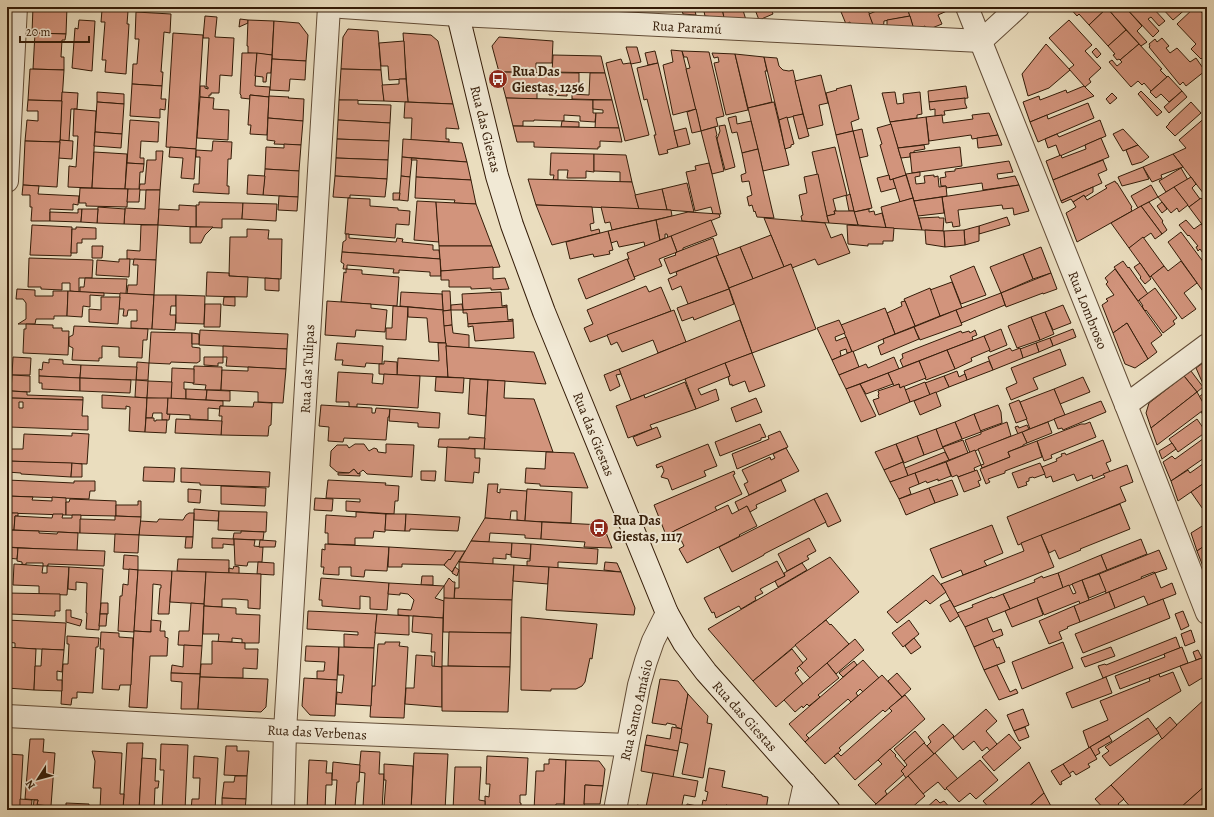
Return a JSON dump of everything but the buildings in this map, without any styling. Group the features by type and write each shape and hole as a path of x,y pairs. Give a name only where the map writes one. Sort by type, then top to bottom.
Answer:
{"street":[{"path":"7,181 16,7"},
{"name":"Rua das Tulipas","path":"283,810 285,730 329,7"},
{"name":"Rua Paramú","path":"342,7 457,11 981,41"},
{"name":"Rua Lombroso","path":"967,7 1126,405 1207,613"},
{"path":"981,41 1018,7"},
{"name":"Rua das Giestas","path":"457,11 497,176 512,225 544,312 667,613 684,643 706,672 829,810"},
{"path":"1126,405 1207,345"},
{"name":"Rua Santo Amásio","path":"615,810 638,685 654,641 667,613"},
{"name":"Rua das Verbenas","path":"7,716 627,745"},
{"path":"799,810 805,783"}],"place":[{"name":"Rua Das Giestas, 1256","path":"498,79"},
{"name":"Rua Das Giestas, 1117","path":"599,528"}]}
